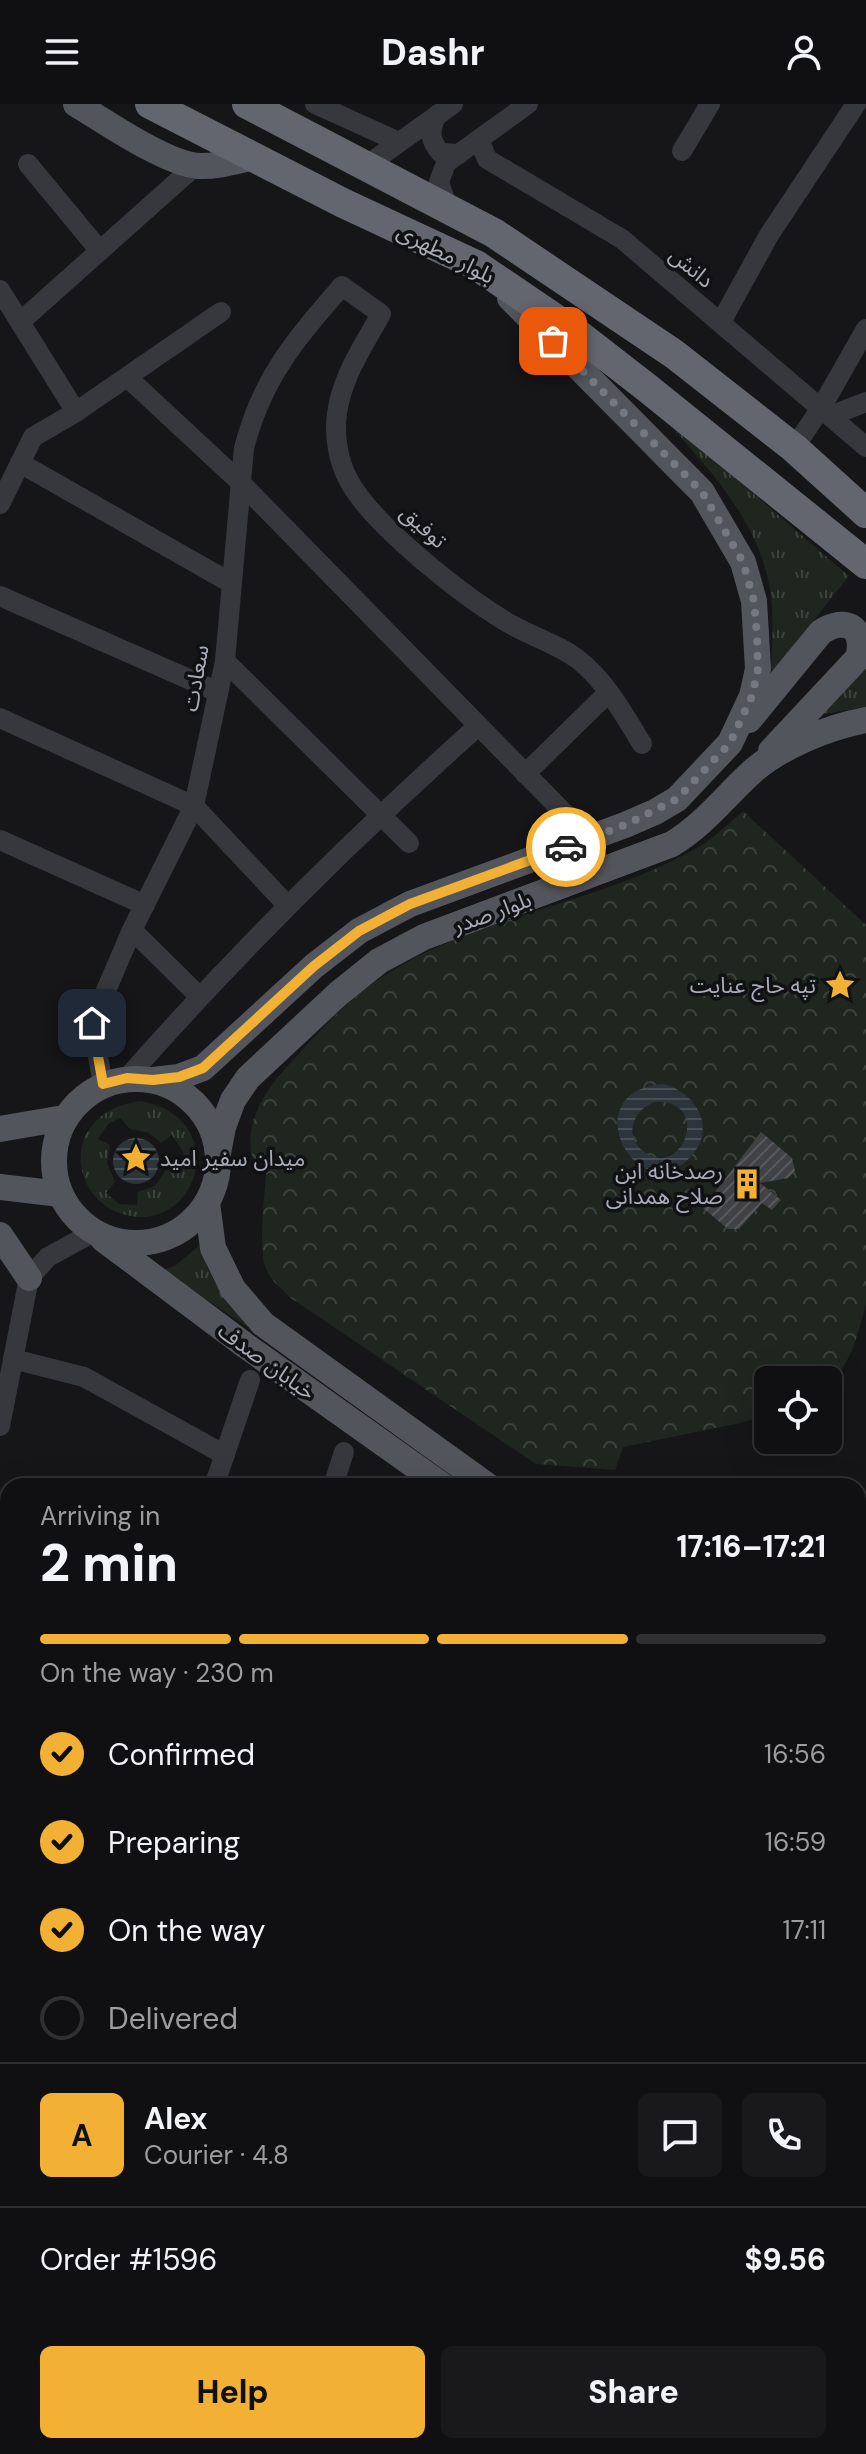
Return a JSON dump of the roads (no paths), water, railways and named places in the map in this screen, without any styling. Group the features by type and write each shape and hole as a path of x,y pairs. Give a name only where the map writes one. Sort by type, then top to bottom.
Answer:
{"highway":[{"name":"بلوار مطهری","path":"150,104 476,265 579,335 866,564"},
{"name":"بلوار مطهری","path":"247,104 494,233 674,354 794,448 866,513"}],"main road":[{"path":"76,104 162,153 195,166 219,165 254,157"},
{"name":"بلوار صدر","path":"128,1081 179,1077 203,1068 314,966 359,931 410,904 655,812 677,799 730,743 752,696 758,669 754,601 743,562 702,492 476,265"},
{"path":"730,743 821,632 834,623 854,626 861,634 863,648 858,658 756,768"},
{"name":"بلوار صدر","path":"218,1153 233,1100 248,1078 338,994 379,961 424,937 639,859 672,844 707,818 756,768 831,727 866,720"},
{"path":"128,1081 177,1089 198,1106 212,1127 218,1153 216,1179 207,1203 191,1223 169,1237 144,1243 118,1242 94,1232 74,1216 60,1194 53,1168 55,1143 64,1118 81,1098 128,1081"},
{"path":"0,1129 64,1118"},
{"path":"0,1187 60,1194"},
{"name":"خیابان صدف","path":"207,1203 213,1248 233,1289 263,1324 477,1478"},
{"name":"خیابان صدف","path":"94,1232 246,1346 432,1478"},
{"path":"0,1235 29,1278"}],"street":[{"path":"448,209 439,182 446,163 528,104"},
{"path":"682,151 710,104"},
{"path":"721,322 769,235 856,104"},
{"path":"324,144 322,108 399,142"},
{"path":"445,110 431,127 431,138 441,153 459,154"},
{"path":"366,166 445,110"},
{"name":"دانش","path":"479,140 487,159 622,239 866,447"},
{"path":"28,164 100,251"},
{"path":"20,322 195,166"},
{"name":"سعادت","path":"128,1081 92,1023 132,930 194,806 225,661 244,448 252,418 266,384 303,330 342,286"},
{"name":"توفیق","path":"342,286 381,314 352,368 337,413 336,436 348,479 376,515 446,579 489,611 580,661 608,693 642,744"},
{"path":"0,290 76,412"},
{"path":"2,495 33,437 76,412 221,312"},
{"path":"794,448 826,412 866,329"},
{"path":"127,377 241,483 571,820"},
{"path":"826,412 866,402"},
{"path":"20,463 231,583"},
{"path":"0,596 218,692"},
{"path":"225,661 409,843"},
{"path":"525,774 608,693"},
{"path":"0,718 194,806 287,905"},
{"path":"128,1081 199,996 287,905 380,814 478,726"},
{"path":"0,840 145,905"},
{"path":"132,930 199,996"},
{"path":"0,1426 29,1278 48,1257 94,1232"},
{"path":"13,1359 84,1377 225,1455"},
{"path":"217,1478 250,1380"},
{"path":"336,1478 344,1452"}],"place":[{"name":"تپه حاج عنایت","path":"840,985"},
{"name":"میدان سفیر امید","path":"136,1158"},
{"name":"رصدخانه ابن صلاح همدانی","path":"747,1184"}]}
